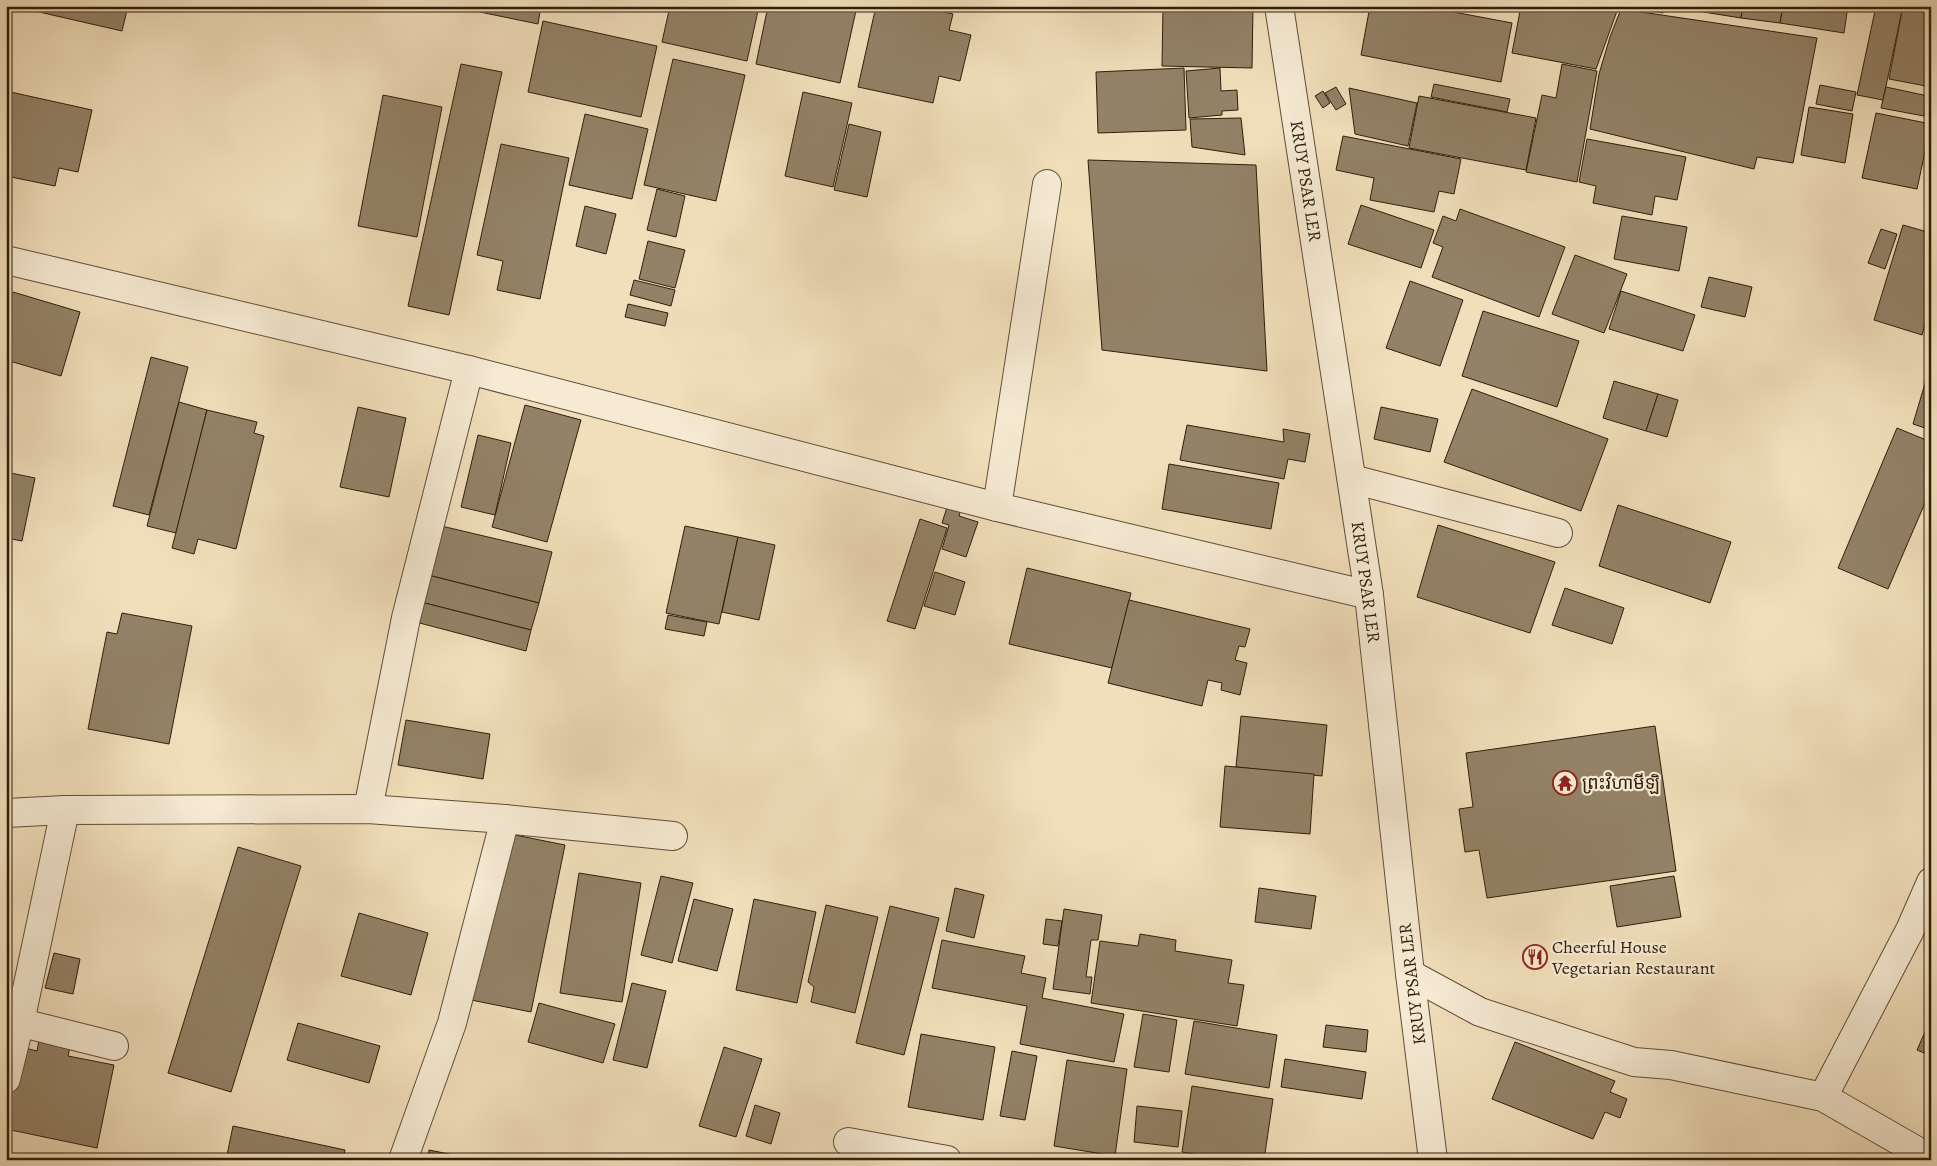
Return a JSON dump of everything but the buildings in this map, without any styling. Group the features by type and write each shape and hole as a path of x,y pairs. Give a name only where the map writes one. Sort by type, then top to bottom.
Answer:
{"street":[{"name":"KRUY PSAR LER","path":"1279,6 1369,595 1410,974 1433,1160"},
{"path":"997,507 1047,184"},
{"path":"6,260 469,370 997,507 1369,595"},
{"path":"368,809 406,618 469,370"},
{"path":"1352,479 1558,533"},
{"path":"6,813 64,810 368,809 505,819 673,836"},
{"path":"6,1079 13,1021 64,810"},
{"path":"403,1160 452,1024 505,819"},
{"path":"1823,1096 1910,930 1931,882"},
{"path":"1410,974 1480,1012 1634,1062 1671,1065 1823,1096 1931,1159"},
{"path":"13,1021 114,1046"},
{"path":"848,1142 947,1160"}],"place":[{"name":"ព្រះវិហាមីឡិ","path":"1565,783"},
{"name":"Cheerful House Vegetarian Restaurant","path":"1535,957"}]}
